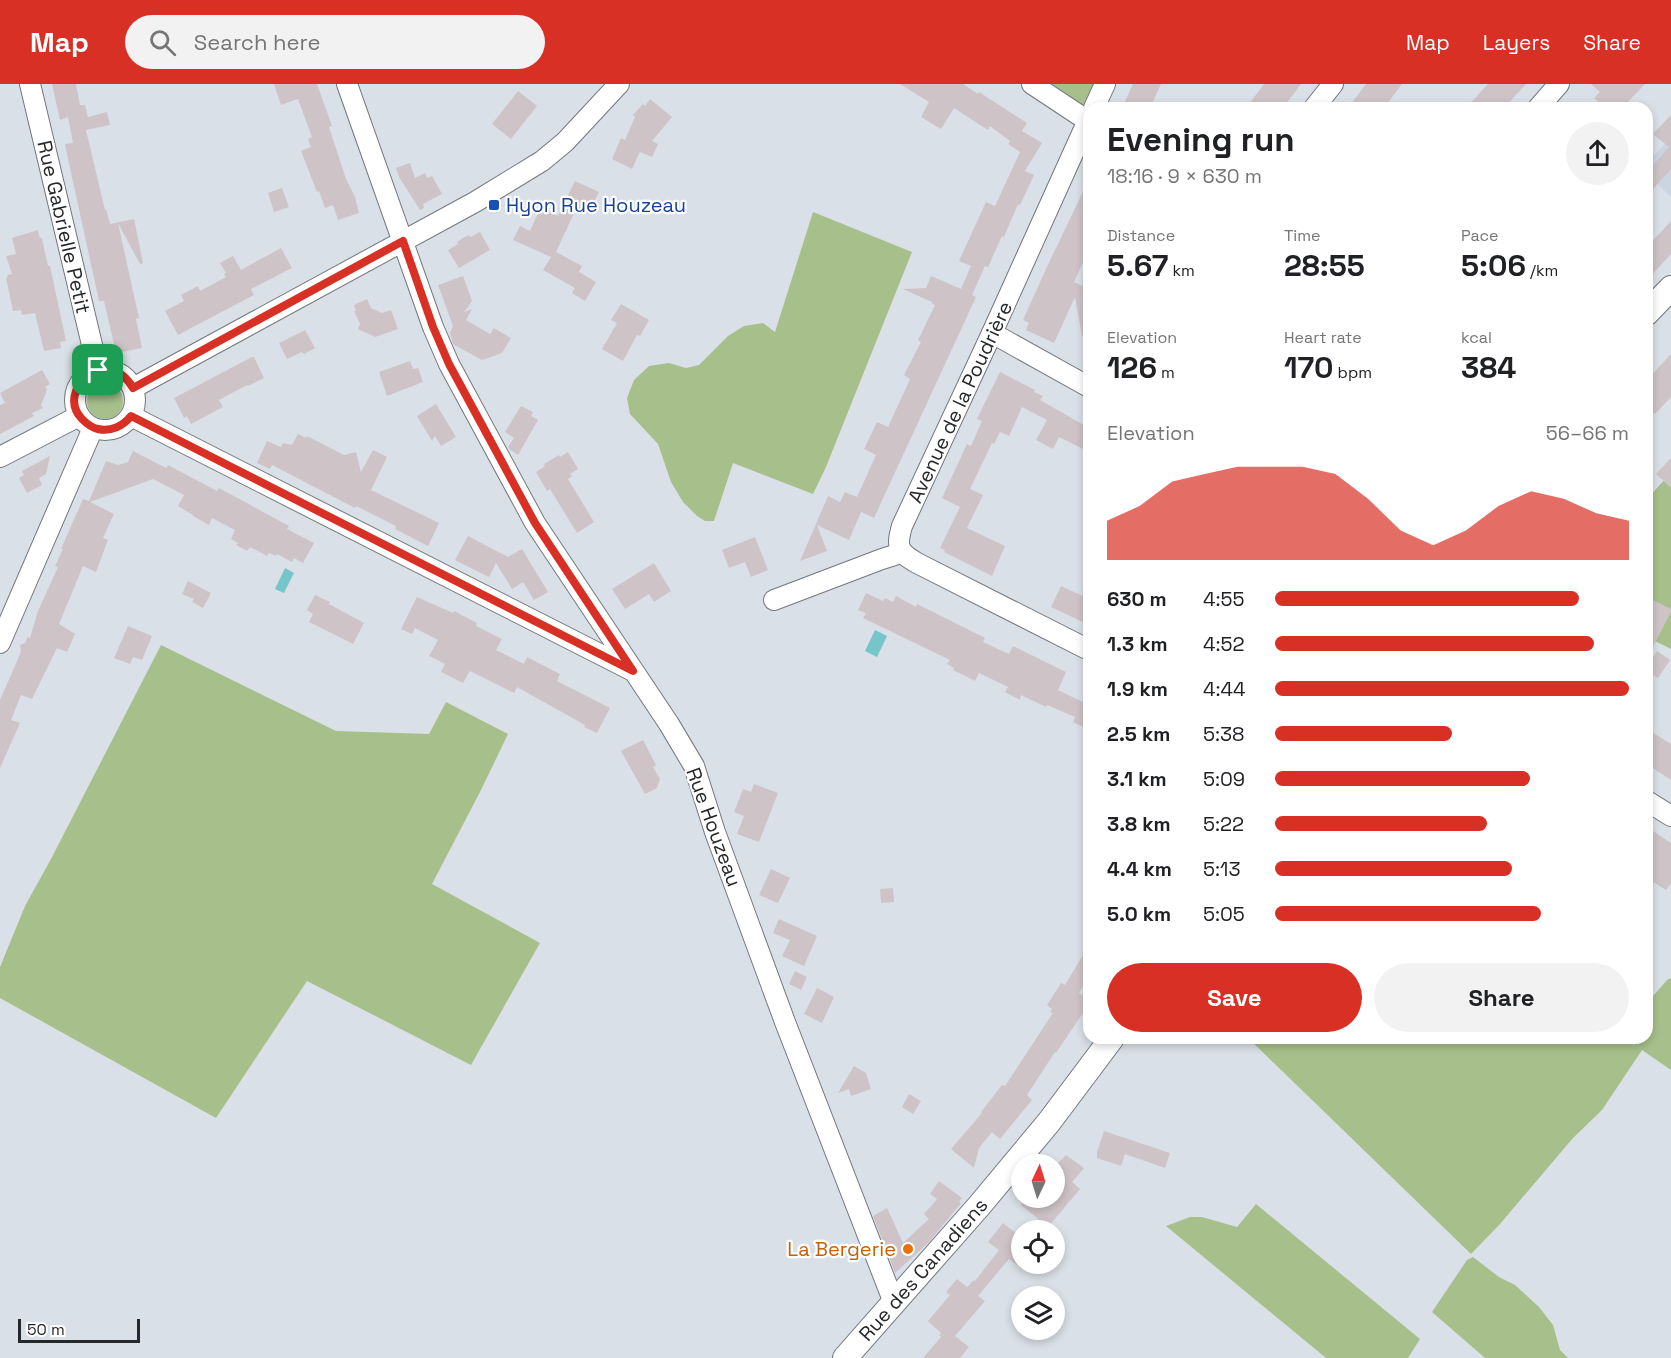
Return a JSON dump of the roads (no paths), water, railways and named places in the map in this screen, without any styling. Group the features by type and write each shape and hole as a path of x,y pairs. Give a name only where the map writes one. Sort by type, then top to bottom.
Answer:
{"street":[{"name":"Rue Gabrielle Petit","path":"30,84 98,370"},
{"name":"Rue Houzeau","path":"347,84 433,327 454,373 535,523 669,724 694,766 715,832 785,1022 894,1303"},
{"path":"133,388 475,202 542,161 571,136 619,84"},
{"path":"1032,84 1083,112"},
{"name":"Avenue de la Poudrière","path":"1097,102 1105,84"},
{"path":"1319,102 1333,84"},
{"path":"1543,102 1559,84"},
{"name":"Avenue de la Poudrière","path":"901,553 899,537 902,526 1083,132"},
{"path":"1653,307 1671,288"},
{"path":"992,333 1083,384"},
{"path":"98,370 109,370 119,374 126,378 133,388 135,404 131,416 123,424 112,429 105,430 86,422 75,399 78,386 98,370"},
{"path":"131,416 633,671"},
{"path":"0,457 86,422"},
{"path":"0,643 86,422"},
{"path":"774,600 901,553 1083,647"},
{"path":"1653,805 1671,816"},
{"name":"Rue des Canadiens","path":"847,1357 1049,1122 1108,1044"}],"water":[{"path":"285,568 294,573 284,593 275,589"},
{"path":"875,630 887,636 877,657 865,651"}],"place":[{"name":"Hyon Rue Houzeau","path":"494,205"},
{"name":"La Bergerie","path":"908,1249"}]}
